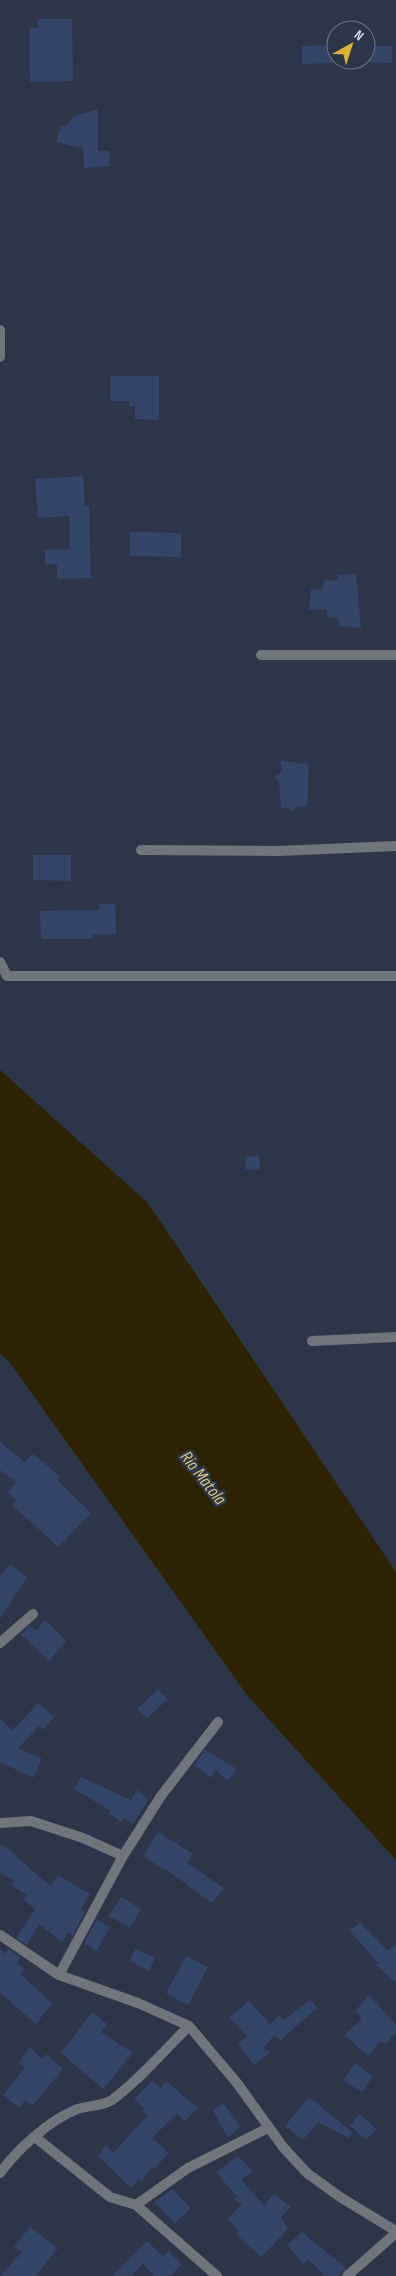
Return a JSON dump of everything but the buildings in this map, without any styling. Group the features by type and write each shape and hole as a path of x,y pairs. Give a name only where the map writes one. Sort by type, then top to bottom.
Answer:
{"street":[{"path":"0,330 0,357"},
{"path":"261,655 396,655"},
{"path":"141,850 278,851 396,846"},
{"path":"0,962 7,976 396,976"},
{"path":"312,1341 396,1337"},
{"path":"0,1644 33,1614"},
{"path":"58,1975 123,1856 161,1796 218,1722"},
{"path":"0,1823 31,1821 83,1838 123,1856"},
{"path":"0,1935 58,1975 138,2003 189,2026 237,2083 268,2128 307,2173 340,2197 396,2232 347,2276"},
{"path":"0,2173 11,2158 65,2114 78,2108 95,2106 110,2101 189,2026"},
{"path":"136,2205 188,2168 268,2128"},
{"path":"35,2137 110,2197 136,2205 217,2276"}],"water":[{"name":"Rio Matola","path":"0,1070 148,1203 396,1572 396,1860 247,1695 8,1360 0,1354"}]}
